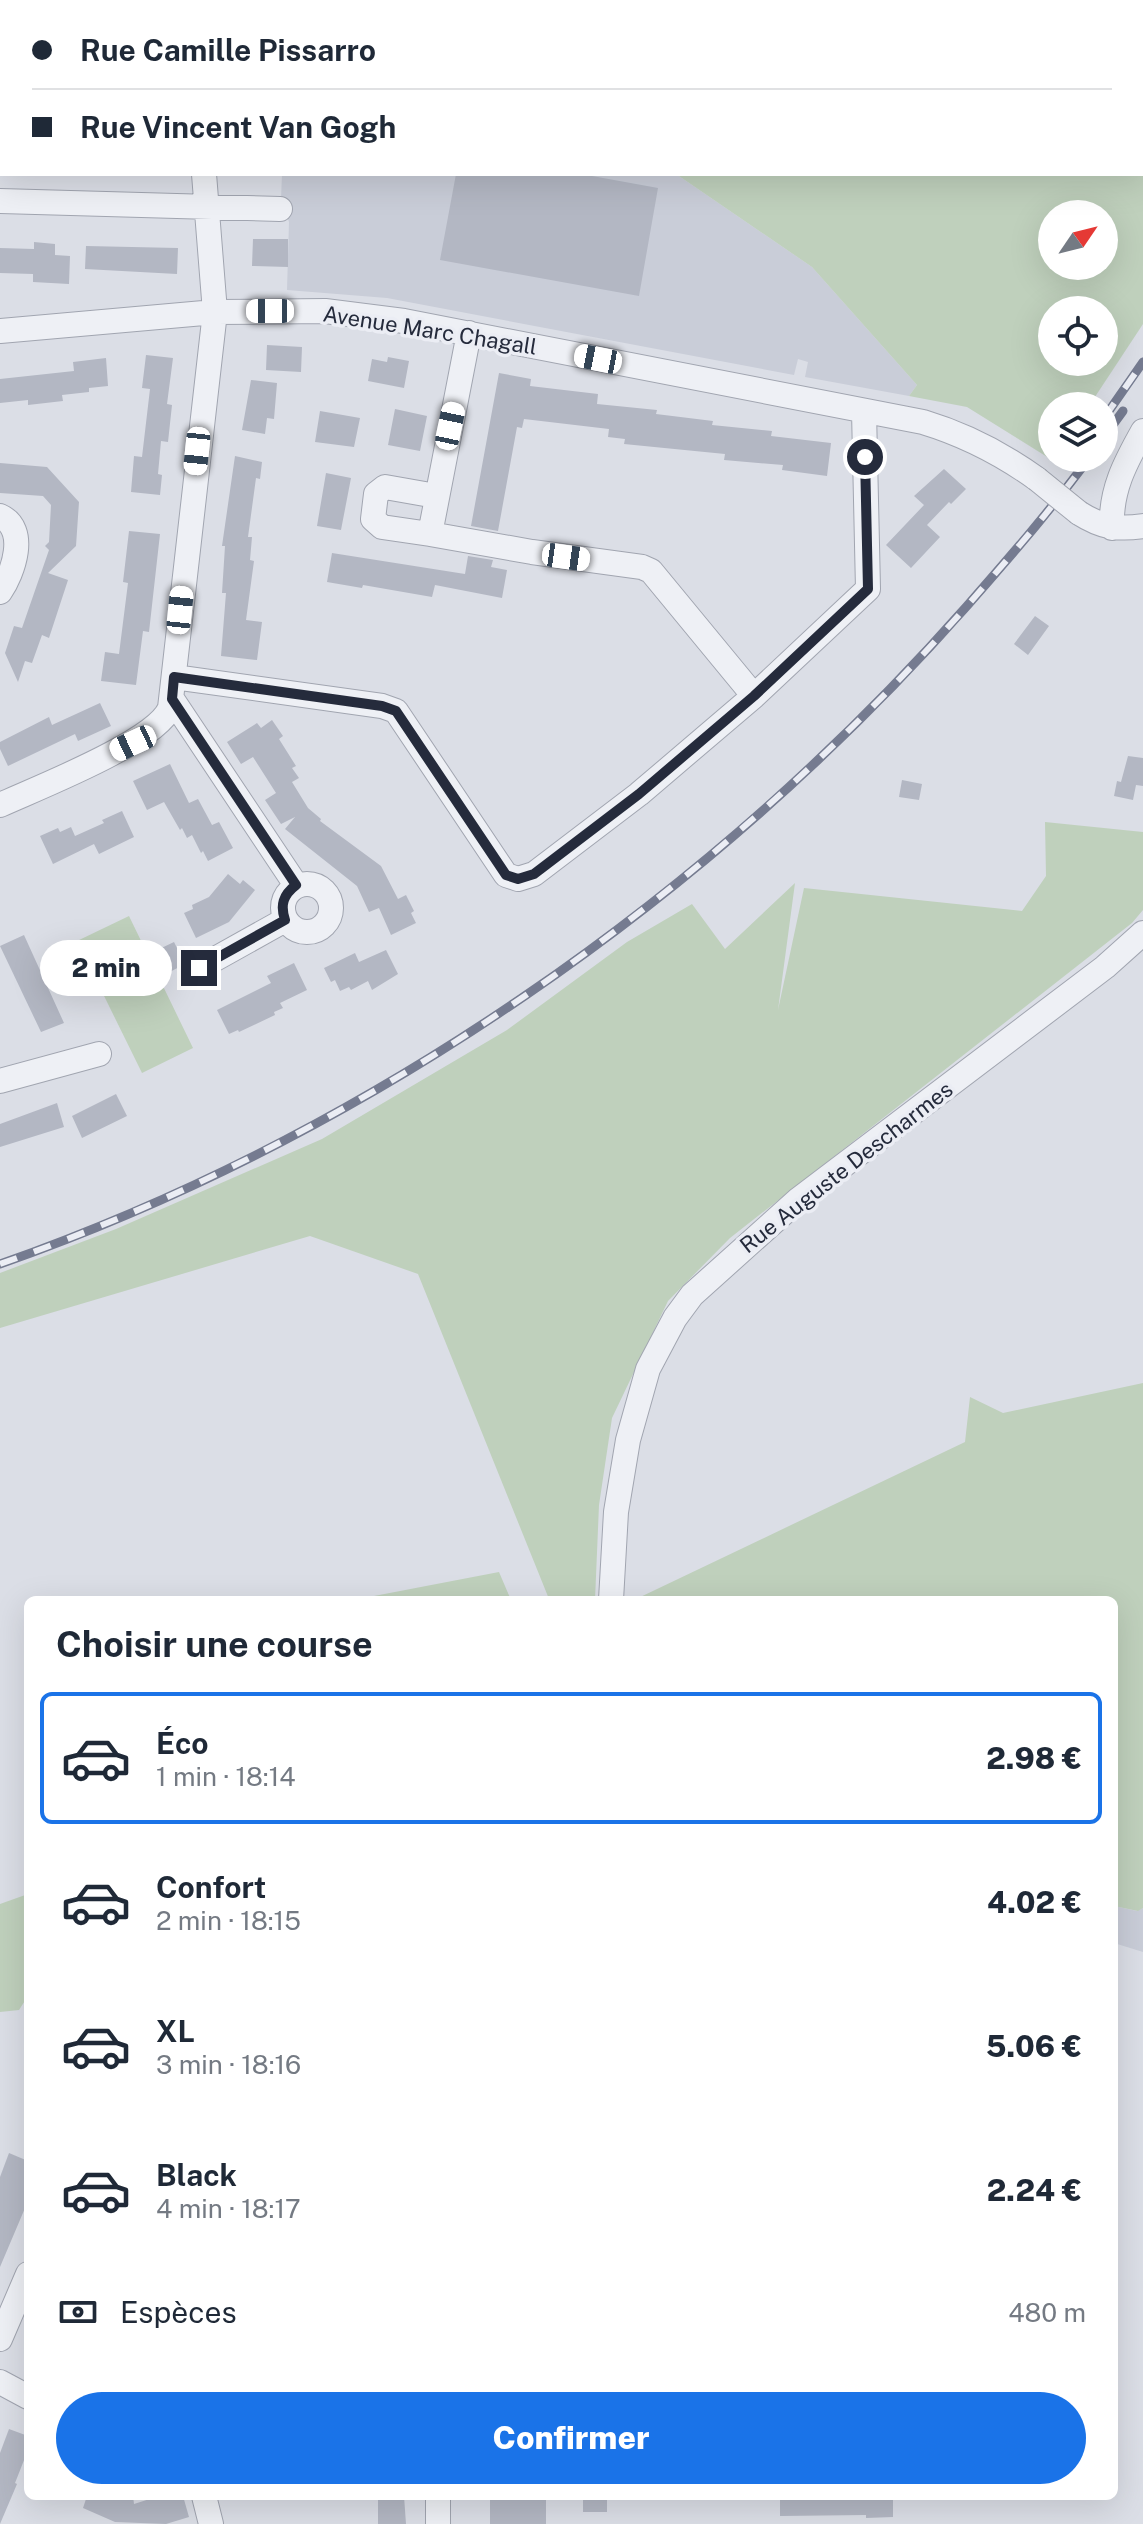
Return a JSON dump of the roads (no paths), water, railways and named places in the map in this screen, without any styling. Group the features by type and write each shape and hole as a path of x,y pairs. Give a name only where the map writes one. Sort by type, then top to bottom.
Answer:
{"street":[{"path":"0,805 133,743 166,716 173,688 215,312 204,176"},
{"path":"0,201 280,209"},
{"name":"Avenue Marc Chagall","path":"0,331 215,312 325,311 469,333 923,422 966,436 1016,464 1079,513 1093,522 1112,528"},
{"path":"430,534 469,333"},
{"path":"173,688 382,706 396,711 506,875 518,879 534,874 627,803 754,696 868,589 864,411"},
{"path":"1143,431 1122,468 1116,486 1112,528 1143,526"},
{"path":"436,496 385,487 376,494 373,519 382,527 642,567 651,571 754,696"},
{"path":"0,516 6,519 15,533 16,550 8,580 0,592"},
{"path":"173,688 296,885"},
{"path":"312,883 319,886 330,899 330,915 321,928 313,932 297,930 285,920 284,897 296,885 312,883"},
{"path":"199,968 285,920"},
{"name":"Rue Auguste Descharmes","path":"611,1596 616,1512 628,1440 648,1369 675,1318 692,1295 799,1199 1105,967 1143,933"},
{"path":"0,1081 99,1054"},
{"path":"0,2339 24,2283"},
{"path":"0,2382 24,2395"},
{"path":"205,2500 211,2524"},
{"path":"438,2500 438,2524"}],"railway":[{"path":"1118,398 1143,362"},
{"path":"1118,418 1123,411"},
{"path":"0,1264 136,1211 270,1148 399,1076 524,996 644,909 758,814 866,713 982,589 1078,472"}]}
